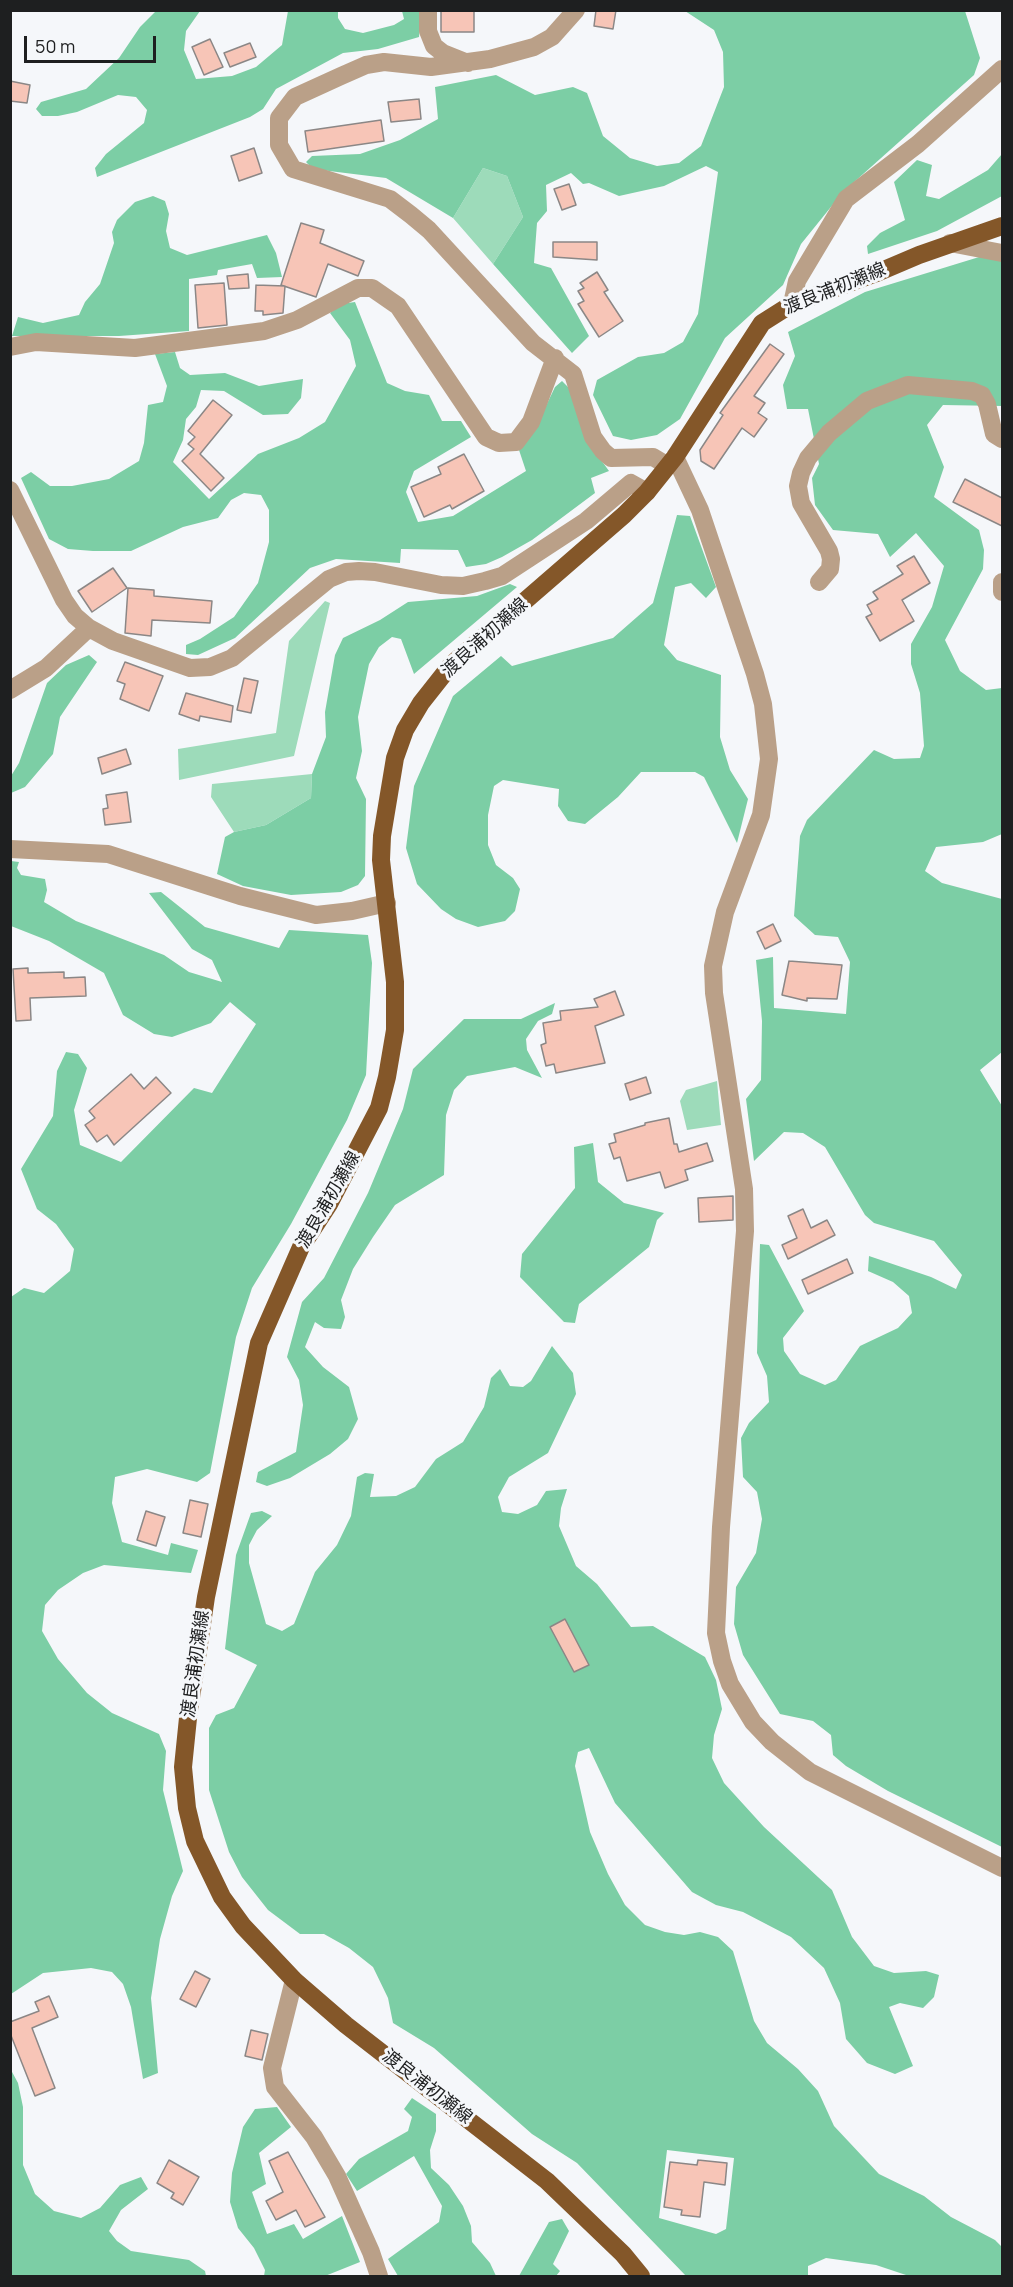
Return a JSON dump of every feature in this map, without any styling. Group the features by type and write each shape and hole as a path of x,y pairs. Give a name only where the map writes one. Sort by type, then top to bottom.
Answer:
{"main road":[{"name":"渡良浦初瀬線","path":"641,2277 623,2254 547,2181 346,2025 294,1980 243,1926 222,1897 195,1841 187,1808 183,1767 206,1597 259,1343 301,1247 329,1204 379,1108 387,1077 394,1030 395,982 381,860 388,784 405,730 421,703 459,658 624,516 647,492 671,461 762,323 792,304 950,243 1002,226"}],"street":[{"path":"428,10 428,31 434,46 470,63"},
{"path":"576,10 552,37 534,47 470,63 431,67 384,62 366,65 340,76 294,97 279,118 279,145 294,169 390,199 429,230 533,343 573,374 593,436 603,451 611,458 653,457 671,461 700,510 763,704 769,759 761,815 725,912 713,966 714,993 744,1189 745,1231 721,1527 716,1633 722,1661 730,1683 753,1722 772,1742 810,1772 1002,1868"},
{"path":"792,304 797,281 846,199 918,144 1002,69"},
{"path":"950,243 1002,253"},
{"path":"10,347 36,342 135,348 264,331 297,320 358,288 372,288 398,306 486,437 499,443 516,442 531,422 555,358"},
{"path":"819,582 830,569 830,551 801,502 798,486 801,473 808,458 829,434 860,407 908,385 972,391 982,395 987,404 994,434 1002,439"},
{"path":"10,490 64,600 75,616 89,628 113,641 190,668 210,667 232,658 329,579 346,572 375,572 441,585 463,586 485,581 502,576 586,521 631,483 647,492"},
{"path":"1002,582 1002,592"},
{"path":"10,690 46,668 89,628"},
{"path":"10,849 108,854 240,896 316,915 387,903"},
{"path":"294,1980 272,2068 275,2086 314,2137 337,2176 371,2252 379,2277"}],"green space":[{"path":"156,11 200,11 186,31 184,50 196,79 232,76 256,67 282,45 288,11 338,11 338,18 345,29 363,33 394,25 404,19 402,11 420,11 421,14 419,37 378,49 343,53 276,89 263,109 250,117 97,177 95,168 106,154 144,123 147,110 136,97 118,95 77,112 58,116 42,116 36,109 41,102 86,89 119,58 140,27"},
{"path":"685,11 965,11 980,58 974,75 843,192 801,244 783,285 725,338 680,419 657,435 631,440 613,436 593,395 597,380 638,357 664,353 683,342 698,314 718,172 706,166 664,186 619,196 589,183 583,184 571,173 546,185 547,211 537,223 534,263 551,268 589,336 572,353 493,264 523,217 507,176 483,168 453,218 386,178 313,169 306,162 312,156 360,154 400,140 438,119 435,87 496,75 535,95 573,87 587,93 603,136 630,158 657,166 679,163 701,146 724,87 723,52 714,30"},
{"path":"1002,154 1002,196 937,231 868,254 867,246 880,233 905,220 894,182 917,160 932,165 926,196 939,199 988,170"},
{"path":"483,168 507,176 523,217 493,264 453,218"},
{"path":"153,196 165,201 169,214 166,231 170,248 187,255 267,235 276,253 282,277 257,278 252,264 218,270 217,275 189,279 189,331 119,336 12,336 18,317 43,323 79,315 85,302 100,284 114,243 112,232 117,220 135,202"},
{"path":"1002,250 1002,406 943,405 927,425 944,467 934,497 979,530 984,550 983,569 945,640 960,671 986,690 1002,688 1002,834 983,842 936,847 925,871 942,883 1002,899 1002,1052 980,1070 1002,1106 1002,1847 888,1791 846,1766 833,1755 831,1735 813,1721 780,1714 743,1655 734,1624 736,1587 756,1553 762,1519 757,1492 743,1477 741,1438 749,1423 769,1402 767,1376 757,1353 760,1244 769,1245 804,1311 783,1338 784,1351 800,1374 825,1385 836,1380 860,1346 898,1328 912,1313 909,1296 893,1282 868,1271 869,1256 931,1277 956,1289 962,1275 934,1241 874,1223 865,1215 825,1147 803,1133 784,1132 754,1161 746,1099 761,1080 762,1021 756,960 773,957 774,1008 846,1014 850,962 838,937 815,935 794,916 800,836 807,820 874,750 894,759 920,758 924,746 920,693 911,664 911,644 932,607 944,566 916,533 890,557 878,534 833,530 815,505 812,478 819,464 808,409 787,409 783,385 795,356 788,332 865,292"},
{"path":"355,302 387,383 405,391 429,395 442,421 461,421 471,437 414,471 406,492 418,522 453,516 526,471 519,450 533,433 555,387 562,381 570,389 591,446 609,471 591,478 595,493 532,540 486,564 466,567 458,550 401,549 400,563 336,559 310,568 235,638 198,655 186,654 186,645 200,639 234,617 258,583 269,542 269,510 261,495 244,493 231,500 218,518 183,527 131,551 93,551 68,549 49,539 21,478 31,472 50,486 72,486 109,479 139,461 144,443 148,405 163,402 167,386 155,354 175,352 180,368 190,375 225,373 259,386 303,379 301,398 288,414 263,415 224,391 201,390 196,407 186,419 183,440 173,462 209,499 258,454 299,438 325,422 356,366 350,340 330,313 341,304"},
{"path":"677,515 690,516 716,587 706,598 691,583 675,587 664,645 677,660 721,675 720,737 730,770 748,799 737,843 704,777 695,772 641,772 618,797 585,824 568,821 558,806 559,789 503,780 494,786 488,815 488,845 496,865 513,878 520,889 515,911 505,921 478,927 456,919 441,909 417,884 406,848 414,786 453,696 501,656 512,666 613,638 653,603"},
{"path":"510,584 517,587 414,674 401,639 392,637 379,647 369,664 358,717 362,751 356,778 366,799 365,876 358,885 341,892 291,895 243,886 217,874 225,837 234,832 266,825 311,798 312,774 326,737 325,712 335,655 343,638 380,620 408,602 477,596"},
{"path":"325,601 330,603 294,756 179,780 178,749 276,733 289,641"},
{"path":"89,655 97,662 60,717 53,754 25,787 11,793 11,776 19,763 47,683 66,665"},
{"path":"312,774 311,798 266,825 234,832 211,797 212,784"},
{"path":"11,861 19,862 17,868 21,875 45,879 47,890 44,902 76,921 164,955 189,972 222,982 212,960 192,949 149,893 161,892 205,927 279,948 289,930 368,935 372,963 366,1075 347,1120 291,1224 252,1288 236,1337 210,1473 197,1482 147,1469 115,1477 112,1503 122,1542 168,1555 171,1543 198,1550 191,1573 104,1565 83,1573 58,1590 45,1605 42,1631 58,1659 87,1693 112,1713 159,1734 166,1751 163,1790 183,1871 172,1896 160,1939 151,1998 158,2073 143,2079 131,2007 123,1984 112,1972 91,1968 43,1973 11,1994 11,1297 24,1288 44,1293 70,1271 74,1249 56,1224 37,1209 21,1169 53,1116 57,1071 66,1052 78,1054 87,1068 74,1110 80,1145 121,1162 194,1088 212,1093 256,1024 230,1002 211,1023 172,1037 154,1034 123,1015 104,973 49,941 11,926"},
{"path":"555,1003 552,1014 538,1021 526,1039 527,1050 542,1078 515,1067 467,1076 454,1090 446,1115 444,1175 395,1205 373,1237 353,1269 341,1300 345,1317 341,1329 324,1328 315,1322 305,1347 323,1367 349,1387 358,1419 348,1439 330,1454 290,1478 267,1486 256,1482 258,1472 296,1452 303,1405 299,1380 287,1357 302,1302 324,1278 368,1193 403,1109 413,1069 464,1019 521,1019"},
{"path":"717,1081 721,1125 687,1130 680,1101 686,1090"},
{"path":"593,1143 598,1182 624,1203 664,1213 657,1220 649,1247 579,1304 575,1323 564,1322 520,1277 522,1254 575,1188 574,1147"},
{"path":"552,1346 573,1373 576,1394 548,1453 509,1477 498,1497 502,1512 518,1514 537,1505 546,1491 567,1489 561,1508 559,1526 576,1566 597,1584 631,1627 653,1626 705,1657 716,1680 722,1709 714,1735 712,1758 724,1783 764,1827 832,1890 852,1937 874,1966 894,1973 926,1971 939,1975 934,1997 923,2008 900,2003 889,2007 913,2066 895,2074 867,2063 846,2039 840,2003 824,1968 791,1937 743,1912 716,1905 692,1892 615,1803 589,1748 578,1752 575,1766 590,1832 608,1874 625,1905 645,1925 665,1932 684,1935 700,1932 718,1937 733,1951 754,2021 767,2043 798,2069 818,2091 834,2126 879,2174 924,2196 951,2217 995,2240 1002,2247 1002,2276 909,2276 876,2265 826,2258 808,2266 808,2276 686,2276 577,2163 532,2134 434,2048 393,2023 388,1998 373,1967 349,1948 324,1934 300,1934 268,1910 242,1877 229,1852 209,1790 209,1728 216,1715 234,1708 257,1665 225,1649 236,1555 251,1513 262,1511 272,1516 257,1530 249,1545 249,1563 266,1624 282,1631 294,1624 315,1572 337,1545 351,1516 357,1477 365,1473 374,1474 370,1497 396,1496 415,1487 436,1459 463,1442 484,1407 491,1378 500,1369 510,1386 523,1387 531,1381","holes":["667,2150 734,2158 726,2229 716,2234 659,2218"]},
{"path":"11,2070 18,2083 23,2107 23,2165 35,2194 54,2211 81,2218 100,2208 120,2185 141,2177 148,2189 121,2210 109,2231 117,2241 131,2251 189,2260 205,2271 206,2276 11,2276"},
{"path":"412,2098 436,2114 436,2131 430,2150 431,2168 449,2185 463,2206 471,2226 472,2242 490,2263 496,2276 398,2276 388,2259 439,2222 442,2206 414,2156 357,2191 346,2174 359,2159 408,2131 412,2117 404,2109"},
{"path":"277,2107 291,2127 259,2153 266,2184 252,2192 267,2234 294,2224 303,2239 342,2216 360,2262 325,2276 264,2276 265,2270 254,2248 238,2228 230,2202 232,2173 243,2127 255,2109"},
{"path":"562,2219 569,2231 553,2264 560,2271 556,2276 519,2276 549,2222"}],"building":[{"path":"441,10 474,10 474,32 441,32"},
{"path":"596,10 616,10 613,29 594,26"},
{"path":"210,39 223,67 204,75 192,47"},
{"path":"250,43 256,57 230,67 224,53"},
{"path":"10,81 30,85 27,103 10,101"},
{"path":"419,99 421,119 391,122 388,102"},
{"path":"381,120 384,141 308,152 305,131"},
{"path":"254,148 262,173 239,181 231,156"},
{"path":"569,184 576,205 562,210 554,189"},
{"path":"301,223 324,230 320,243 364,261 358,276 328,264 316,297 281,285"},
{"path":"553,242 597,242 597,260 553,257"},
{"path":"597,272 608,290 604,292 623,321 599,337 578,304 584,301 578,291 584,288 580,283"},
{"path":"248,274 249,288 229,289 227,276"},
{"path":"224,283 227,325 198,328 195,285"},
{"path":"256,285 285,286 283,313 263,315 263,311 255,311"},
{"path":"770,344 784,354 754,396 765,403 758,413 767,419 754,437 742,428 714,469 701,461 700,450 723,415 720,413"},
{"path":"213,400 232,415 200,454 224,478 211,491 182,461 194,449 188,444 195,437 188,431"},
{"path":"464,454 484,491 452,509 450,505 424,517 411,487 441,474 438,467"},
{"path":"965,479 1002,498 1002,526 953,502"},
{"path":"914,556 930,583 902,600 914,621 880,641 866,617 872,614 867,605 878,599 873,592 903,574 897,566"},
{"path":"113,568 127,588 92,612 78,591"},
{"path":"128,588 154,590 154,596 212,601 210,623 152,620 151,636 125,633"},
{"path":"125,662 163,676 149,711 120,699 125,684 117,681"},
{"path":"244,678 258,681 251,713 237,710"},
{"path":"186,693 233,706 231,722 200,716 199,721 179,714"},
{"path":"126,749 131,764 102,774 98,758"},
{"path":"127,792 131,822 105,825 103,809 108,808 106,795"},
{"path":"773,924 781,941 765,949 757,932"},
{"path":"789,961 842,965 837,999 807,998 807,1001 782,995"},
{"path":"28,968 28,973 64,972 64,978 85,977 86,996 30,998 31,1020 16,1021 13,969"},
{"path":"615,991 624,1015 595,1026 605,1063 556,1073 554,1064 546,1066 541,1045 546,1043 543,1023 561,1020 560,1011 598,1007 594,999"},
{"path":"131,1074 144,1089 156,1077 171,1093 114,1145 107,1135 97,1142 85,1125 95,1118 89,1111"},
{"path":"646,1077 651,1093 630,1100 625,1084"},
{"path":"669,1118 674,1144 677,1144 679,1152 707,1143 713,1161 685,1170 688,1180 665,1188 660,1172 627,1181 620,1157 614,1159 609,1144 616,1142 614,1134 645,1125 645,1123"},
{"path":"733,1196 733,1220 699,1222 698,1198"},
{"path":"803,1209 811,1228 827,1220 835,1235 788,1259 782,1245 797,1238 788,1216"},
{"path":"847,1259 853,1273 808,1294 802,1280"},
{"path":"190,1500 208,1504 201,1537 183,1533"},
{"path":"146,1511 165,1517 156,1546 137,1540"},
{"path":"565,1619 589,1665 574,1672 550,1627"},
{"path":"195,1971 210,1979 196,2007 180,1999"},
{"path":"49,1996 58,2017 32,2028 55,2088 35,2096 10,2033 10,2022 39,2011 35,2002"},
{"path":"251,2030 268,2034 262,2060 245,2056"},
{"path":"288,2152 325,2217 305,2227 296,2210 276,2220 266,2201 283,2192 269,2161"},
{"path":"169,2160 199,2177 183,2205 171,2198 174,2193 157,2183"},
{"path":"698,2160 727,2163 725,2185 704,2182 700,2217 681,2215 682,2210 664,2207 670,2162 697,2165"}]}
